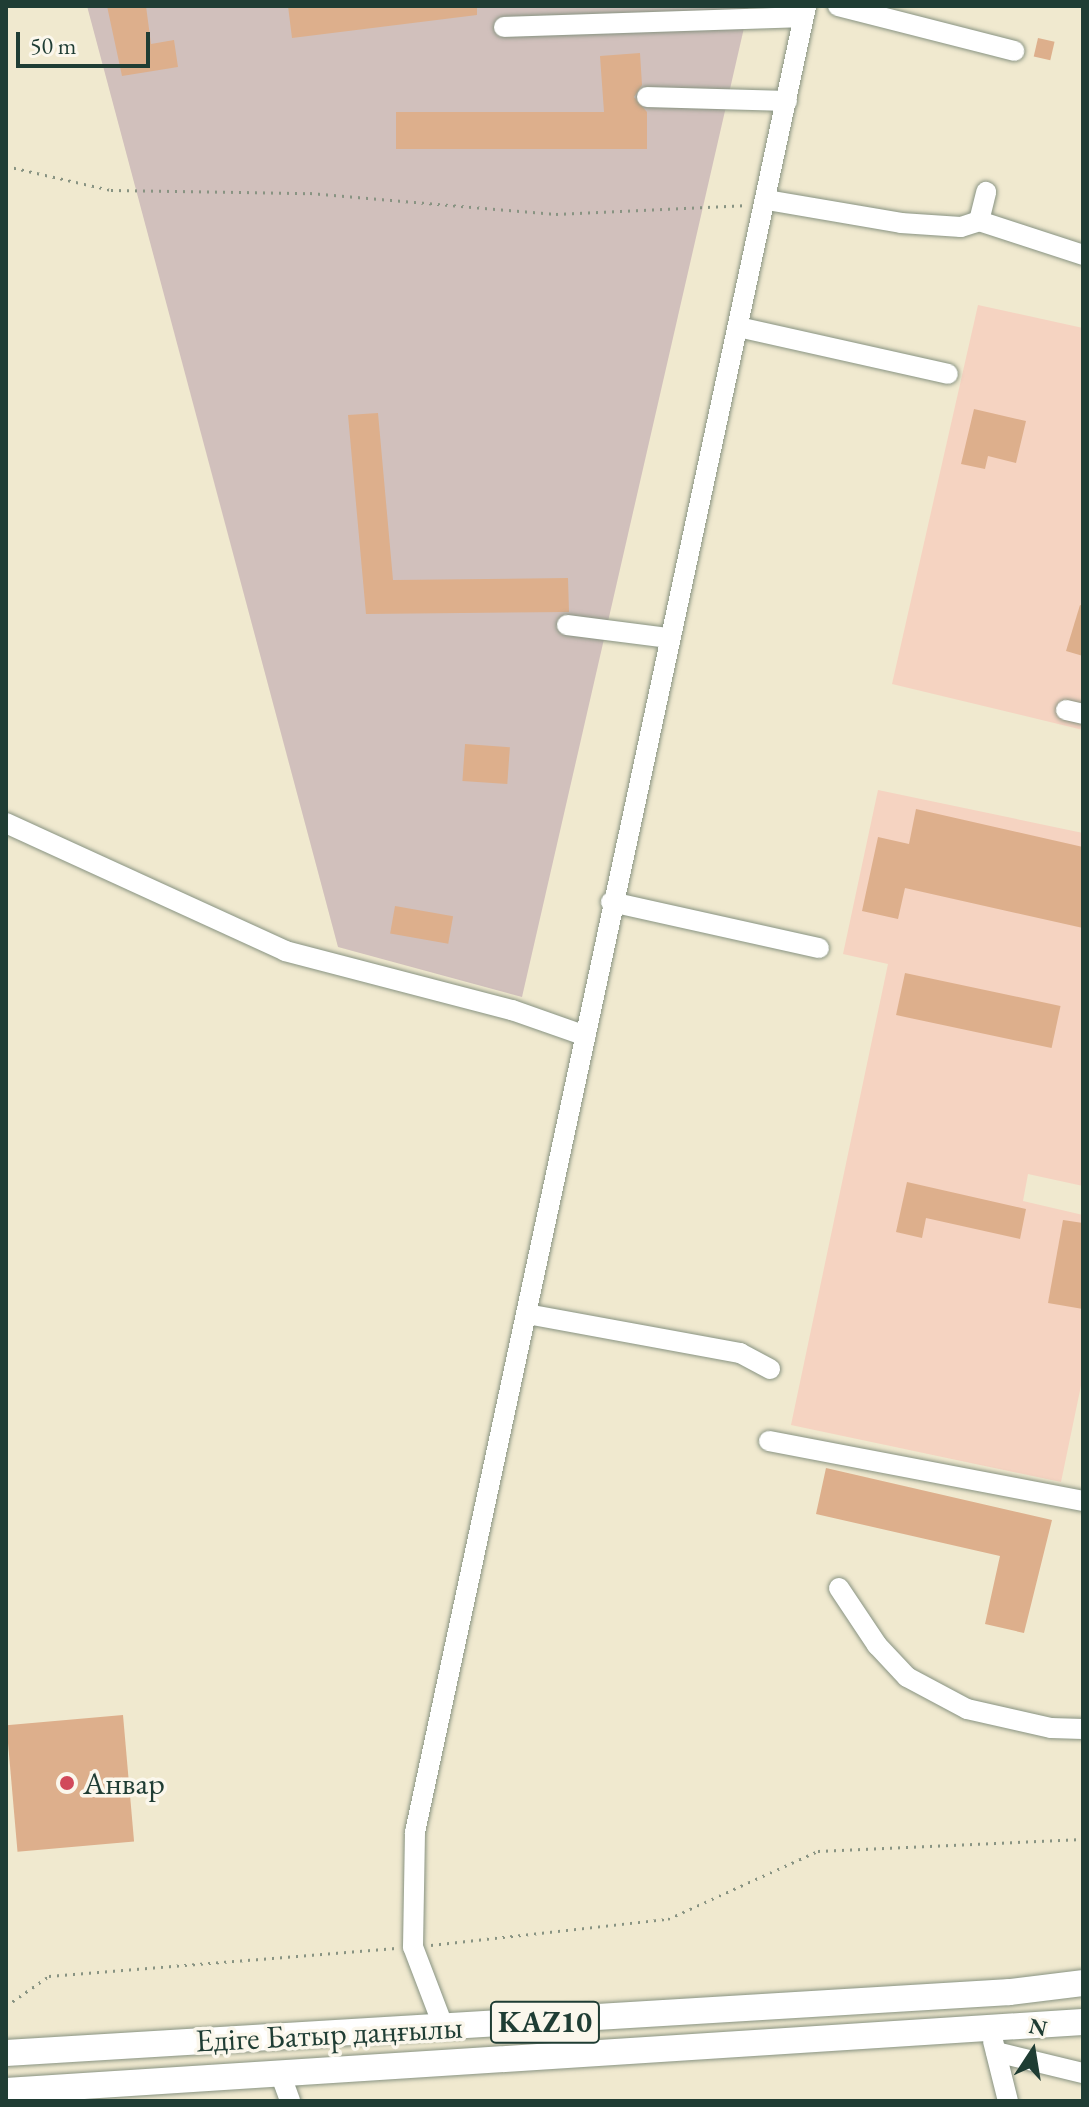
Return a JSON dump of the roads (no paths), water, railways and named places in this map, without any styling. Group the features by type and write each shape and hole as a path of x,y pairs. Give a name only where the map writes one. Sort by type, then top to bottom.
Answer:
{"main road":[{"name":"Едіге Батыр даңғылы","path":"6,2053 444,2028 1083,1983"},
{"name":"Едіге Батыр даңғылы","path":"6,2091 1083,2022"}],"street":[{"path":"838,6 1014,51"},
{"path":"444,2028 413,1947 415,1832 586,1036 611,902 767,200 805,12 504,27"},
{"path":"647,97 787,101"},
{"path":"979,221 986,192"},
{"path":"767,200 901,223 961,227 979,221 1083,255"},
{"path":"738,327 948,374"},
{"path":"567,625 669,638"},
{"path":"6,823 285,951 497,1005 586,1036"},
{"path":"611,902 819,948"},
{"path":"527,1314 740,1353 770,1369"},
{"path":"769,1441 1083,1501"},
{"path":"839,1588 877,1645 907,1677 967,1709 1051,1728 1083,1729"},
{"path":"989,2026 1008,2101"},
{"path":"996,2052 1083,2073"},
{"path":"280,2073 290,2101"}],"place":[{"name":"Анвар","path":"67,1783"}]}
